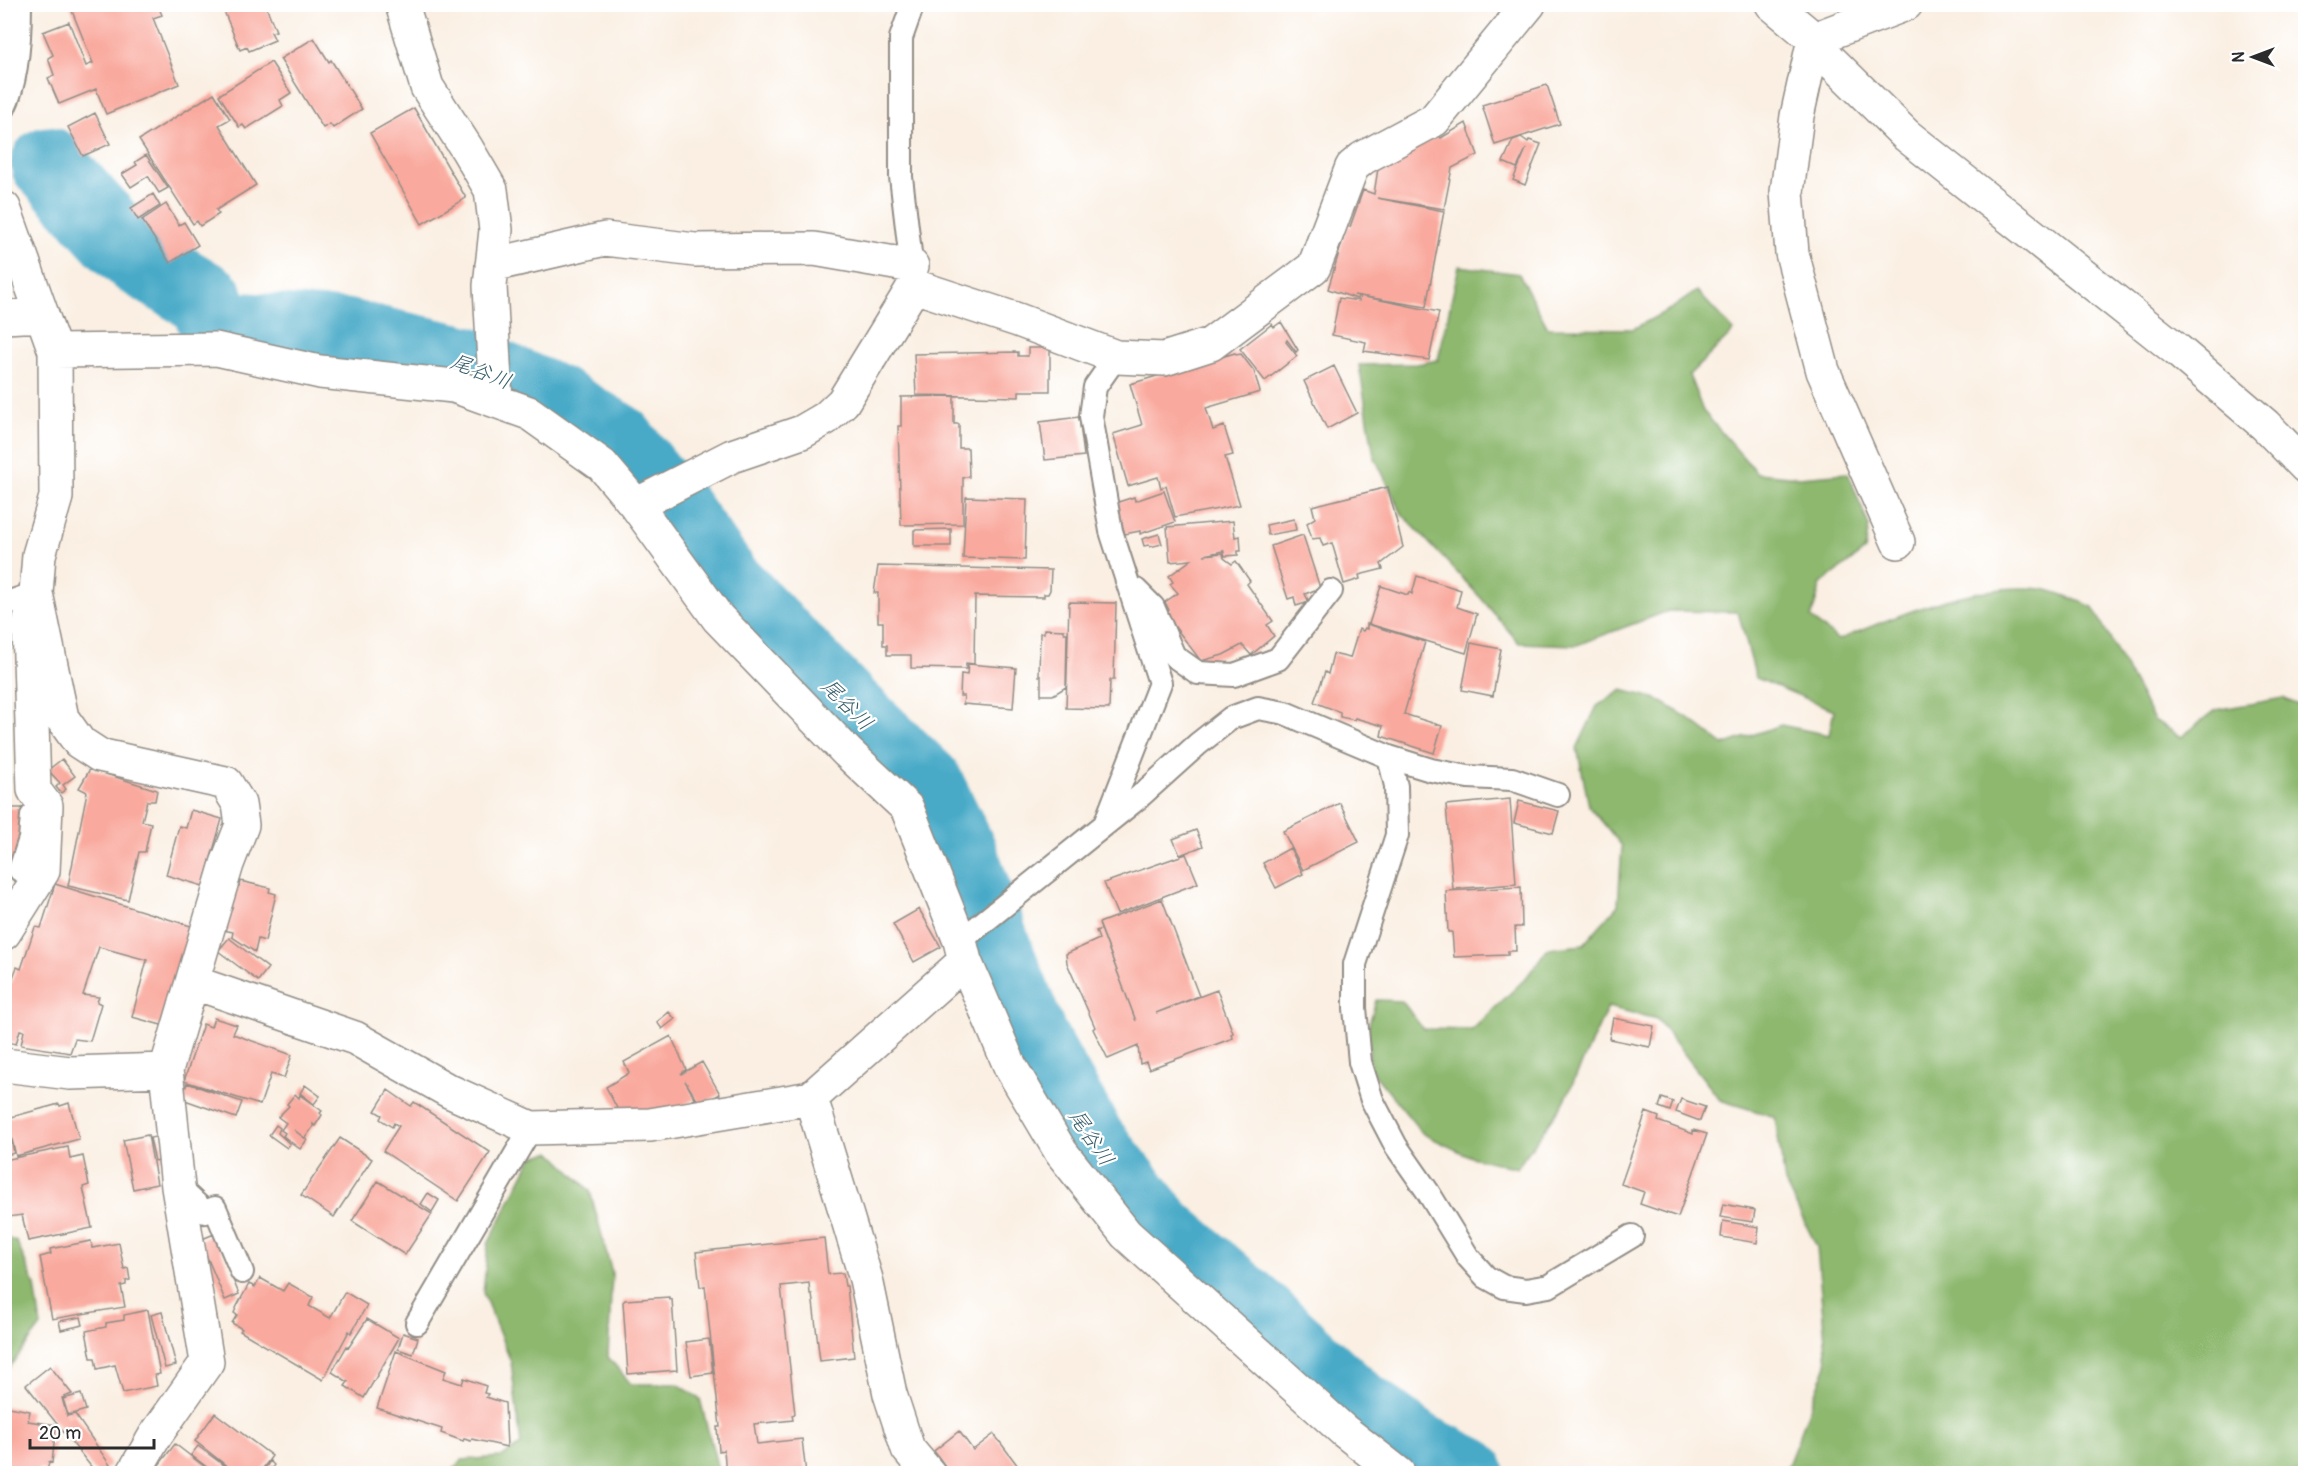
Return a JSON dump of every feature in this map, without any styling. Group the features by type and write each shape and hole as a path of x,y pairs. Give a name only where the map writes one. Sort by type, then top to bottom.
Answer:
{"street":[{"path":"402,4 428,87 491,190 496,230 490,286 496,401"},
{"path":"492,265 605,239 695,250 814,249 913,276 1018,320 1116,357 1164,359 1211,344 1314,267 1352,167 1363,158 1434,120 1529,4"},
{"path":"1772,4 1814,39 1830,60 1906,135 2177,350 2265,425 2306,466"},
{"path":"1814,39 1906,4"},
{"path":"1814,39 1797,116 1787,192 1792,253 1823,371 1898,542"},
{"path":"4,208 55,351 56,497 39,555 36,593 29,625 34,790 46,806 43,871 4,933"},
{"path":"636,505 732,456 802,432 826,418 843,402 913,276"},
{"path":"4,317 41,315"},
{"path":"55,351 216,349 320,372 454,386 529,413 602,465 636,505 718,618 847,752 907,808 962,951 1016,1076 1061,1152 1126,1234 1343,1430 1399,1473"},
{"path":"36,593 62,718 79,742 99,756 226,783 239,804 242,825 227,864 166,1070 178,1187 207,1362 155,1436 133,1473"},
{"path":"192,982 355,1038 449,1091 531,1128 650,1125 811,1098 962,951"},
{"path":"4,1065 70,1072 166,1070"},
{"path":"811,1098 866,1279 890,1394 908,1449 928,1473"}],"lane":[{"path":"4,108 10,96 20,31 20,4"},
{"path":"913,4 901,38 901,177 913,276"},
{"path":"1104,825 1160,682 1111,531 1090,416 1095,387 1116,357"},
{"path":"1128,582 1153,607 1174,656 1198,673 1234,675 1278,658 1331,591"},
{"path":"4,604 36,593"},
{"path":"962,951 1104,825 1231,718 1258,708 1285,713 1389,757 1431,770 1459,775 1512,779 1558,795"},
{"path":"1389,757 1396,786 1397,835 1355,964 1355,1008 1360,1062 1372,1100 1396,1146 1428,1192 1468,1257 1486,1277 1504,1287 1526,1290 1549,1286 1632,1236"},
{"path":"20,870 30,839 34,790"},
{"path":"417,1323 531,1128"},
{"path":"178,1187 205,1212 215,1208 242,1272"}],"green space":[{"path":"1459,266 1519,274 1548,328 1633,329 1672,308 1697,291 1734,331 1689,375 1703,411 1757,473 1799,477 1848,473 1869,526 1865,550 1821,584 1811,618 1838,640 1911,611 1964,595 1990,590 2041,589 2061,594 2093,607 2154,720 2181,737 2216,710 2283,698 2305,708 2305,1473 1785,1473 1827,1364 1817,1247 1785,1183 1775,1117 1720,1100 1657,1019 1608,1007 1564,1102 1517,1168 1471,1157 1423,1134 1370,1069 1368,1028 1376,1000 1402,1001 1423,1029 1472,1030 1526,978 1547,949 1583,945 1618,905 1622,846 1589,806 1577,748 1597,706 1622,690 1657,699 1687,717 1723,745 1781,725 1829,735 1834,710 1756,678 1738,612 1668,611 1577,645 1519,643 1480,597 1402,514 1374,456 1359,365 1417,364 1438,360"},
{"path":"551,1152 590,1191 612,1273 608,1357 631,1384 678,1384 700,1399 719,1473 450,1473 462,1460 501,1457 521,1445 511,1362 483,1293 488,1244 532,1157"},
{"path":"5,1237 17,1242 35,1286 41,1326 5,1373"}],"building":[{"path":"73,4 157,4 162,15 153,18 179,84 106,114 96,89 59,104 48,78 54,75 48,58 53,55 43,32 69,22 86,66 93,63 70,6"},
{"path":"221,4 265,4 276,31 271,32 275,40 249,51 247,47 240,50"},
{"path":"314,38 362,109 333,128 330,124 323,128 280,59"},
{"path":"271,62 291,93 280,100 283,106 246,129 243,125 239,127 219,95"},
{"path":"1547,85 1560,124 1495,145 1482,105"},
{"path":"214,93 230,119 219,125 256,185 216,210 219,214 200,226 197,221 193,224 139,140"},
{"path":"414,108 466,198 422,224 370,133"},
{"path":"95,113 110,144 83,156 68,127"},
{"path":"1466,123 1478,155 1452,168 1444,209 1377,198 1444,211 1426,307 1354,295 1358,296 1357,299 1328,289 1347,226 1350,227 1363,190 1374,194 1379,162 1439,136 1441,138"},
{"path":"1521,137 1528,142 1529,140 1541,144 1525,185 1513,180 1526,149 1517,168 1503,162 1513,140"},
{"path":"146,155 168,188 159,193 148,176 131,187 122,174 137,165 135,162"},
{"path":"153,194 160,206 138,220 131,208"},
{"path":"166,204 179,225 184,222 198,245 170,263 142,220"},
{"path":"1360,296 1439,312 1429,360 1364,351 1366,342 1332,335 1339,298 1359,301"},
{"path":"1281,322 1298,350 1296,352 1287,340 1286,342 1297,356 1265,381 1240,349 1272,324 1274,327"},
{"path":"1028,348 1050,348 1050,391 1019,391 1019,397 916,395 914,354 1018,352 1018,356 1028,356"},
{"path":"1235,353 1236,355 1241,354 1254,371 1260,392 1206,408 1213,430 1224,426 1233,455 1225,457 1240,505 1175,517 1166,486 1161,488 1158,477 1128,486 1113,434 1142,425 1130,384"},
{"path":"1334,366 1357,413 1327,429 1304,381"},
{"path":"954,396 954,424 959,424 959,448 968,448 969,477 963,477 963,524 901,525 898,426 901,426 901,397"},
{"path":"1079,417 1084,456 1045,460 1040,422"},
{"path":"1388,487 1403,547 1381,564 1383,569 1359,575 1360,579 1344,584 1332,543 1323,546 1320,538 1312,539 1307,523 1315,518 1312,506"},
{"path":"1164,491 1175,522 1140,534 1140,531 1125,534 1115,503 1134,497 1135,501"},
{"path":"966,497 1027,499 1025,560 963,558"},
{"path":"1294,519 1296,530 1268,535 1266,525"},
{"path":"1233,521 1235,537 1240,536 1241,551 1238,551 1238,555 1225,556 1223,549 1223,551 1204,555 1223,553 1224,558 1232,564 1236,561 1250,581 1247,584 1273,621 1267,625 1274,636 1251,655 1242,645 1223,655 1201,661 1165,614 1169,610 1165,602 1178,593 1170,584 1173,582 1169,576 1191,560 1170,562 1167,527"},
{"path":"951,529 951,546 914,546 914,530"},
{"path":"1159,534 1162,544 1144,546 1142,539"},
{"path":"1303,535 1320,588 1305,594 1309,602 1296,606 1294,597 1288,599 1271,546"},
{"path":"878,566 1051,570 1050,590 1048,594 1044,594 1044,597 975,596 974,664 966,663 966,669 911,668 911,655 887,655 887,645 883,645 883,622 878,622 878,593 874,593"},
{"path":"1417,576 1461,590 1457,607 1477,614 1466,653 1369,624 1381,586 1408,595 1409,592 1412,594"},
{"path":"1069,602 1116,603 1114,680 1110,680 1109,709 1066,708"},
{"path":"1367,624 1425,642 1404,714 1442,726 1434,753 1381,736 1383,726 1355,718 1354,720 1340,717 1340,712 1314,702 1325,672 1328,674 1333,654 1350,658 1359,629 1363,631 1367,629"},
{"path":"1044,629 1064,630 1064,633 1067,633 1066,687 1053,695 1041,695 1040,633 1044,633"},
{"path":"1471,643 1501,649 1493,696 1462,690"},
{"path":"968,664 1016,668 1013,708 963,704 964,696 960,696 961,674 967,675"},
{"path":"62,759 75,776 63,785 66,789 61,793 56,787 60,783 48,770"},
{"path":"90,769 157,790 155,801 147,801 142,821 151,823 145,852 139,852 128,900 68,886 87,792 79,788"},
{"path":"1510,799 1516,884 1453,889 1446,805"},
{"path":"1519,801 1559,811 1553,833 1514,823"},
{"path":"1340,803 1359,842 1303,870 1283,831"},
{"path":"4,808 22,808 21,843 11,866 4,865"},
{"path":"191,810 222,819 203,886 166,875 179,826 186,828"},
{"path":"1196,830 1203,846 1180,855 1173,839"},
{"path":"1290,848 1303,874 1276,888 1263,863"},
{"path":"1186,854 1198,883 1117,914 1104,883"},
{"path":"240,881 270,888 269,892 276,894 265,941 258,939 255,952 232,937 233,932 222,930 233,884 239,886"},
{"path":"55,884 194,927 165,1026 132,1017 147,960 99,947 83,995 99,997 97,1002 101,1004 90,1041 75,1039 70,1053 21,1045 24,1031 20,1030 16,1044 4,1041 4,984 10,985 17,967 21,969 35,927 41,928"},
{"path":"1521,887 1522,927 1515,927 1516,951 1508,951 1508,955 1454,957 1452,932 1448,932 1446,891"},
{"path":"1162,899 1199,996 1156,1013 1217,990 1233,1038 1149,1069 1146,1062 1140,1064 1138,1046 1108,1059 1093,1029 1095,1027 1067,963 1066,954 1099,939 1096,931 1101,929 1136,1021 1099,923"},
{"path":"919,909 941,947 914,962 893,924"},
{"path":"229,938 268,968 258,981 218,951"},
{"path":"669,1012 675,1019 662,1029 657,1022"},
{"path":"214,1018 237,1025 233,1034 292,1055 284,1078 271,1074 260,1105 184,1081 203,1024 211,1027"},
{"path":"1613,1018 1654,1026 1650,1047 1609,1039"},
{"path":"671,1036 686,1069 681,1074 702,1062 720,1094 701,1106 685,1081 695,1099 675,1110 620,1114 606,1087 629,1073 624,1062"},
{"path":"187,1083 242,1102 236,1118 182,1099"},
{"path":"305,1085 320,1096 314,1104 300,1093"},
{"path":"388,1090 411,1106 414,1102 490,1152 458,1201 383,1151 399,1126 394,1123 392,1127 380,1119 382,1115 375,1111"},
{"path":"295,1094 299,1098 300,1095 322,1111 320,1113 322,1115 315,1126 313,1124 305,1138 294,1130 307,1140 300,1149 283,1136 285,1133 281,1130 286,1123 278,1117 289,1106 287,1104"},
{"path":"1662,1098 1673,1102 1670,1111 1659,1107"},
{"path":"1681,1099 1705,1107 1700,1121 1676,1112"},
{"path":"69,1103 79,1139 16,1156 9,1128 14,1153 4,1156 4,1119"},
{"path":"1646,1112 1659,1117 1658,1121 1693,1134 1693,1130 1707,1134 1678,1217 1640,1204 1644,1192 1621,1184"},
{"path":"276,1125 280,1128 278,1133 290,1144 287,1148 269,1135"},
{"path":"148,1135 157,1184 133,1189 123,1140"},
{"path":"160,1136 166,1159 155,1161 150,1138"},
{"path":"340,1138 372,1159 334,1217 301,1195"},
{"path":"68,1147 70,1159 83,1156 89,1185 83,1187 92,1228 28,1241 22,1215 8,1217 7,1211 4,1211 4,1181 7,1180 4,1160"},
{"path":"378,1181 432,1214 405,1255 352,1221"},
{"path":"428,1193 439,1200 432,1212 421,1204"},
{"path":"1723,1204 1755,1210 1753,1222 1720,1217"},
{"path":"1723,1221 1759,1227 1757,1243 1721,1237"},
{"path":"214,1234 239,1294 225,1300 200,1240"},
{"path":"824,1238 828,1274 843,1273 845,1286 847,1286 854,1357 820,1361 809,1283 781,1286 795,1414 792,1415 793,1420 754,1424 757,1444 802,1439 806,1474 726,1474 724,1450 719,1451 717,1427 720,1427 705,1286 700,1287 696,1252"},
{"path":"91,1241 92,1248 119,1243 124,1269 128,1268 130,1280 126,1281 126,1285 121,1286 125,1307 52,1319 40,1257 51,1254 50,1249"},
{"path":"260,1278 283,1291 288,1283 313,1297 309,1306 330,1318 345,1292 367,1305 351,1333 349,1331 323,1380 240,1331 242,1329 232,1323 237,1315 234,1313 237,1306 249,1284 255,1287"},
{"path":"669,1297 669,1300 672,1299 677,1370 628,1374 623,1302"},
{"path":"148,1310 160,1374 155,1375 157,1386 123,1393 115,1365 97,1369 95,1358 91,1358 86,1331 106,1327 106,1323 124,1320 124,1315"},
{"path":"162,1312 176,1365 165,1368 151,1315"},
{"path":"81,1317 83,1325 61,1330 59,1321"},
{"path":"367,1319 399,1338 364,1398 345,1386 348,1382 332,1372 347,1346 349,1347"},
{"path":"403,1333 418,1338 413,1354 398,1349"},
{"path":"709,1339 713,1373 691,1376 686,1342"},
{"path":"396,1351 446,1371 443,1378 462,1384 464,1378 486,1386 484,1393 488,1394 486,1397 505,1403 507,1447 472,1439 463,1441 441,1433 442,1429 377,1408"},
{"path":"50,1366 72,1394 62,1398 67,1416 75,1414 110,1465 99,1474 26,1385"},
{"path":"81,1394 86,1410 68,1415 63,1399"},
{"path":"4,1406 30,1411 28,1421 56,1425 52,1463 49,1462 47,1471 39,1469 38,1474 4,1474"},
{"path":"215,1413 272,1456 259,1474 237,1474 195,1441"},
{"path":"959,1431 973,1450 994,1434 1024,1474 951,1474 934,1451"},
{"path":"175,1444 214,1474 152,1474"},
{"path":"198,1446 226,1467 222,1474 216,1474 191,1455"},
{"path":"270,1461 274,1465 268,1474 261,1474"}],"waterway":[{"name":"尾谷川","path":"48,164 114,236 139,259 207,300 217,328 345,336 465,363 552,401 617,440 677,515 724,581 849,710 926,784 959,851 994,948 1030,1037 1089,1142 1160,1230 1251,1308 1350,1400 1419,1450 1468,1474"}]}
